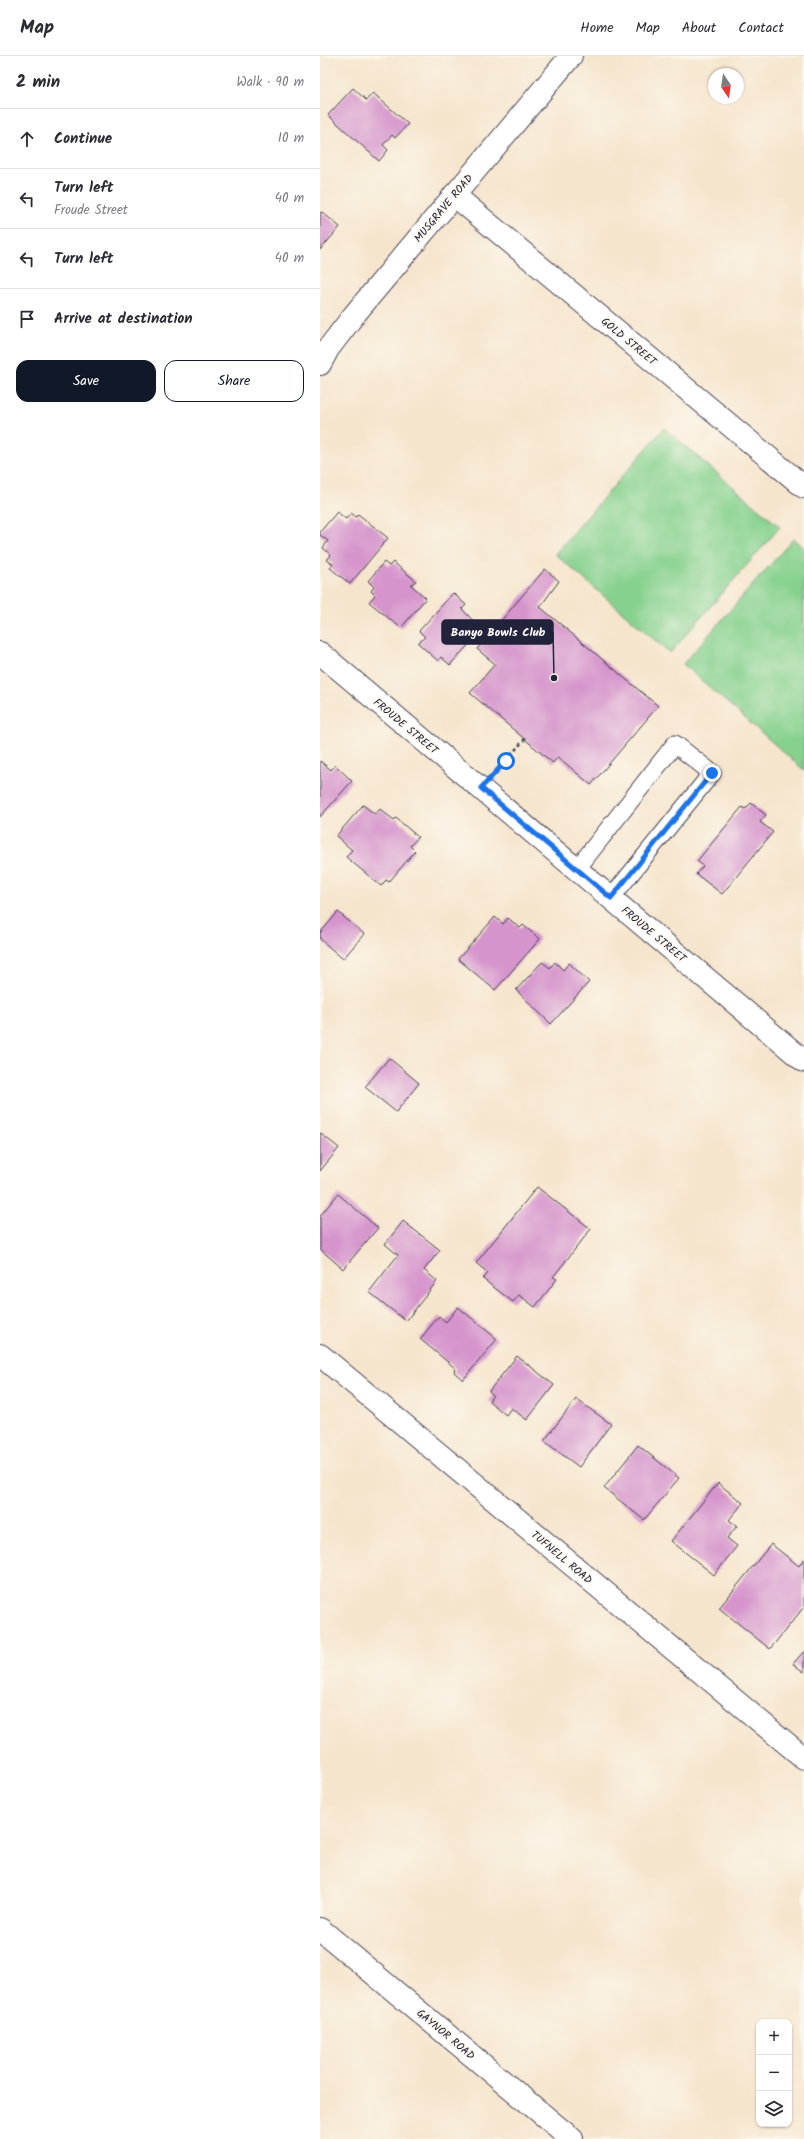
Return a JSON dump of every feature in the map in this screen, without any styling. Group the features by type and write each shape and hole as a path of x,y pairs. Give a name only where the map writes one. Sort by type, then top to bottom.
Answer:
{"street":[{"name":"MUSGRAVE ROAD","path":"320,364 328,349 354,315 571,56"},
{"name":"GOLD STREET","path":"454,195 804,487"},
{"name":"FROUDE STREET","path":"320,653 804,1061"},
{"name":"TUFNELL ROAD","path":"320,1355 804,1758"},
{"name":"GAYNOR ROAD","path":"320,1929 572,2139"}],"lane":[{"path":"576,870 675,744 712,773 611,898"}],"path":[{"path":"481,788 525,739"}],"green space":[{"path":"664,428 780,527 670,653 555,554"},
{"path":"793,539 804,548 804,770 683,664"}],"building":[{"path":"353,88 366,100 373,93 408,124 395,138 392,135 383,145 388,150 379,161 328,115"},
{"path":"322,212 340,227 320,250 320,213"},
{"path":"337,512 346,519 351,513 356,517 358,514 388,538 350,584 330,568 333,564 327,560 331,555 323,548 328,541 320,535 320,532"},
{"path":"384,562 389,566 393,562 416,581 411,585 426,598 401,628 369,602 375,595 371,591 374,587 368,581"},
{"path":"545,569 559,581 540,607 658,706 591,785 558,757 553,763 470,693 495,664 477,649"},
{"path":"453,593 466,605 462,609 482,630 450,665 441,657 438,661 418,643 425,637 419,631"},
{"path":"320,761 331,770 335,765 352,781 320,817"},
{"path":"751,803 766,815 760,822 773,832 722,894 696,874 703,866 697,861 742,807 745,809"},
{"path":"363,805 375,814 380,809 394,820 396,818 418,837 410,846 415,851 389,882 386,880 381,886 346,857 352,850 336,836"},
{"path":"338,912 364,934 343,959 320,939 320,933"},
{"path":"495,917 503,924 508,918 520,928 523,925 540,939 495,990 458,959"},
{"path":"542,962 550,968 555,962 563,970 569,963 589,982 551,1024 516,990"},
{"path":"389,1058 419,1083 396,1112 365,1087"},
{"path":"320,1133 339,1148 320,1171"},
{"path":"537,1187 591,1229 553,1277 557,1279 535,1307 519,1295 513,1302 483,1279 488,1273 476,1263"},
{"path":"338,1194 378,1228 343,1269 320,1249 320,1216"},
{"path":"403,1221 440,1250 424,1270 437,1281 406,1321 369,1292 398,1255 385,1244"},
{"path":"458,1307 497,1339 463,1380 454,1372 455,1368 420,1339 439,1316 446,1322"},
{"path":"517,1356 554,1385 527,1420 511,1408 506,1415 489,1401 493,1395 489,1391"},
{"path":"576,1399 611,1424 579,1467 544,1441"},
{"path":"638,1445 679,1478 644,1520 604,1488"},
{"path":"718,1483 743,1503 729,1520 737,1526 727,1538 737,1546 714,1575 671,1541"},
{"path":"771,1544 799,1566 804,1559 804,1607 770,1649 719,1608"},
{"path":"804,1651 804,1672 793,1664"}],"place":[{"name":"Banyo Bowls Club","path":"554,678"}],"route":[{"path":"506,761 481,788 576,870 611,898 712,773"}]}
